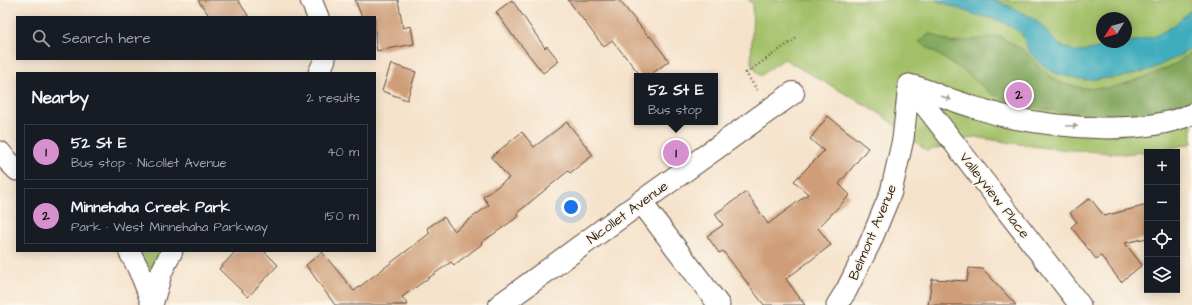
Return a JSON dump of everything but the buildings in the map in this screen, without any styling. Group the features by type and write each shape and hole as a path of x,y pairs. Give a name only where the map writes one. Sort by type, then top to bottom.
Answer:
{"main road":[{"name":"Nicollet Avenue","path":"500,305 794,93"}],"street":[{"path":"311,0 318,16"},
{"path":"319,72 325,60"},
{"path":"909,85 916,86 956,102 1007,117 1060,126 1113,127 1148,125 1179,120 1192,114"},
{"name":"Belmont Avenue","path":"837,305 846,291 870,243 891,192 903,139 909,85"},
{"name":"Valleyview Place","path":"909,85 1080,305"},
{"path":"0,152 16,169"},
{"path":"641,202 719,305"},
{"path":"130,252 147,286 152,305"},
{"path":"152,305 162,271 172,252"}],"path":[{"path":"757,90 746,73 798,37"}],"green space":[{"path":"748,0 1192,0 1192,143 1166,149 1144,149 1144,152 1124,154 1046,148 974,137 927,151 879,113 784,59 760,76 751,63 753,4"},
{"path":"930,33 952,43 999,36 1025,51 1040,68 1058,82 1082,88 1111,88 1146,77 1177,63 1192,51 1192,100 1158,113 1119,116 1065,113 1023,105 991,94 965,72 919,42"},
{"path":"137,252 160,252 152,268 149,270"}],"water":[{"path":"935,0 995,0 1031,17 1041,25 1059,45 1077,52 1097,48 1132,48 1132,41 1155,36 1173,26 1192,9 1192,47 1181,55 1152,69 1123,77 1085,80 1055,73 1045,67 1030,53 1021,33 996,19 976,15"}],"place":[{"name":"Minnehaha Creek Park","path":"1019,95"},
{"name":"52 St E","path":"676,153"}]}
